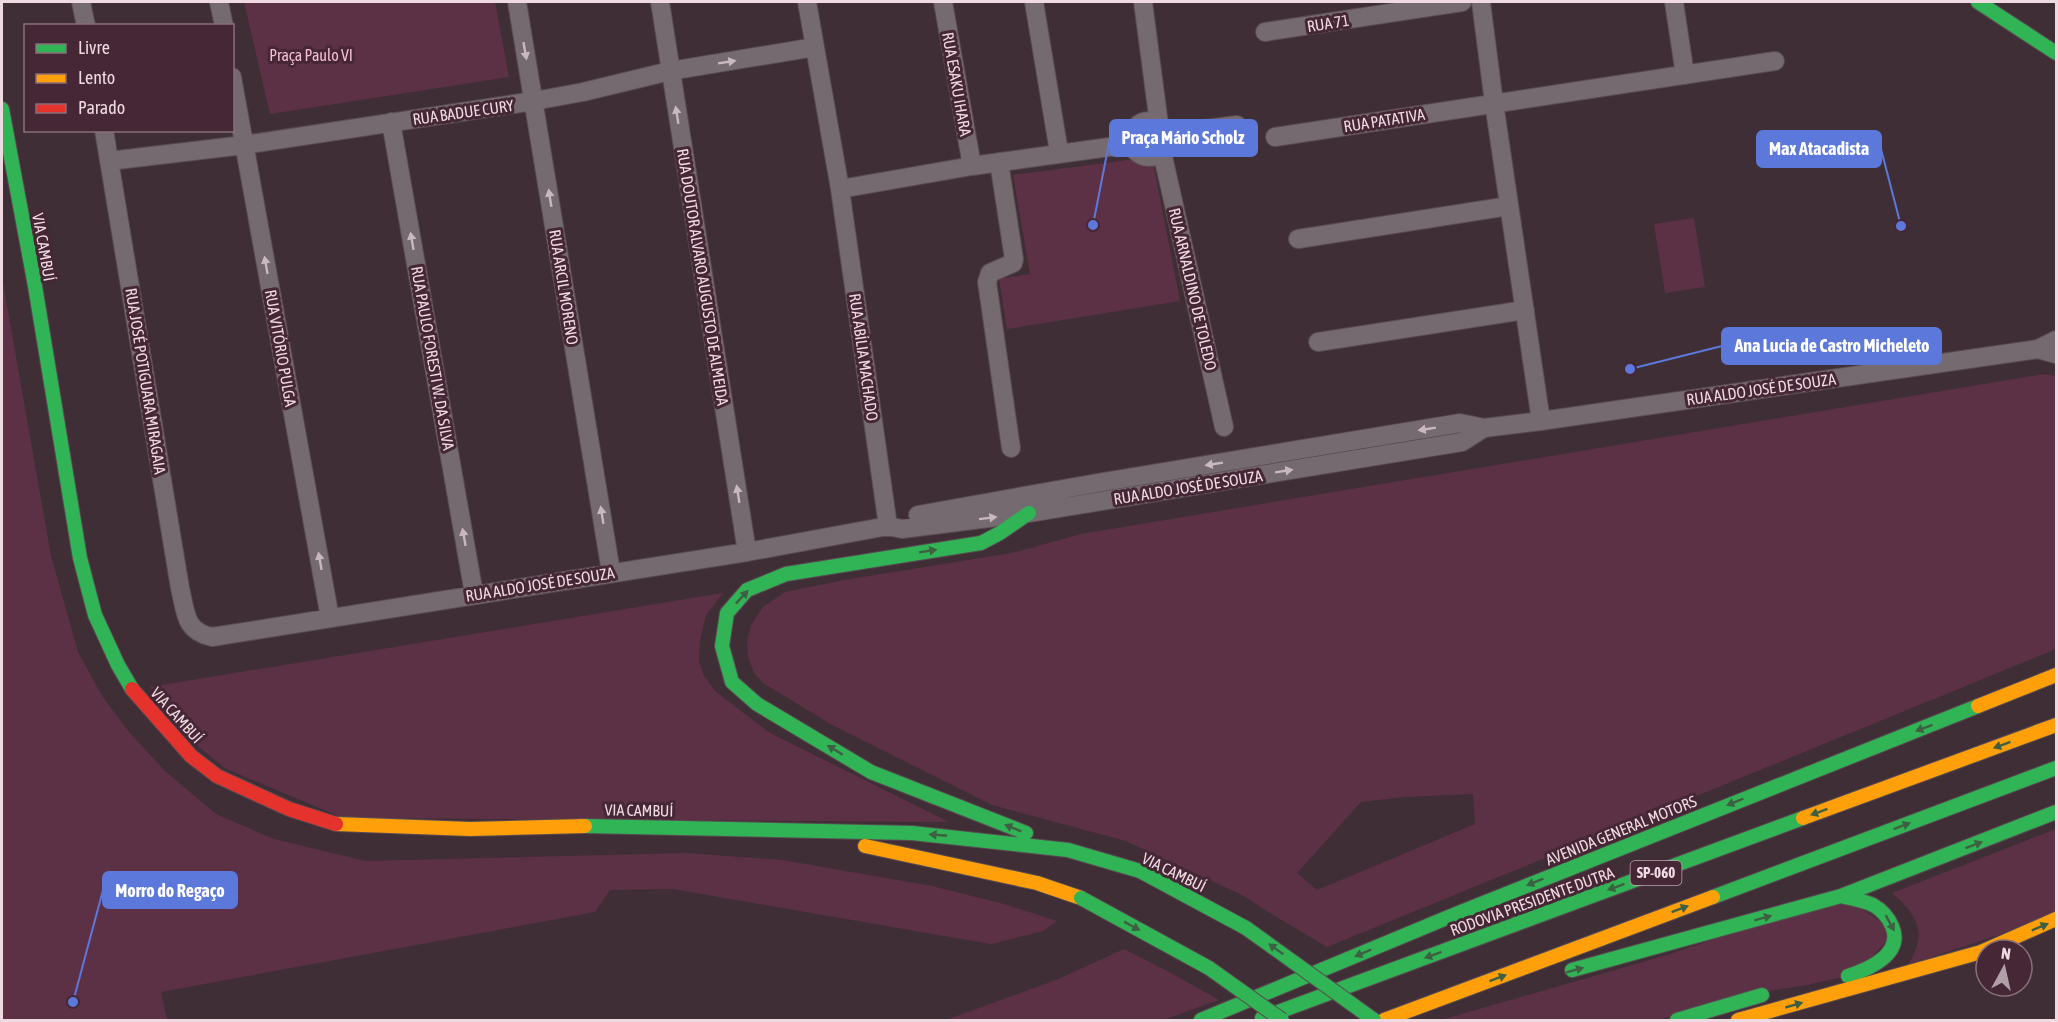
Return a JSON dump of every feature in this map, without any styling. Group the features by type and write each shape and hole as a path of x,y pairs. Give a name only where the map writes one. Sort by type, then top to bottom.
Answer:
{"main road":[{"path":"1978,2 2056,53"},
{"name":"VIA CAMBUÍ","path":"2,109 33,275 80,558 95,615 118,665 136,695 191,756 217,776 289,809 340,825 470,829 574,825 912,833 978,838 1068,850 1140,871 1246,928 1374,1020"},
{"path":"1029,513 981,543 786,574 747,590 727,613 722,646 732,682 758,704 871,772 1068,850"},
{"name":"AVENIDA GENERAL MOTORS","path":"1201,1020 1478,905 2056,675"},
{"name":"RODOVIA PRESIDENTE DUTRA","path":"1255,1020 2056,725"},
{"name":"SP-060","path":"1384,1020 2056,768"},
{"path":"1555,975 1841,896 2056,812"},
{"name":"VIA CAMBUÍ","path":"783,830 1037,883 1081,898 1209,968 1282,1020"},
{"path":"1827,981 1857,974 1880,960 1893,948 1895,931 1887,916 1873,905 1841,896"},
{"path":"1738,1020 1981,952 2056,919"},
{"path":"1400,1020 1510,987"},
{"path":"1677,1020 1775,992"}],"street":[{"path":"81,2 86,24"},
{"path":"219,2 224,24"},
{"name":"RUA ARCIL MORENO","path":"517,2 611,572"},
{"name":"RUA DOUTOR ALVARO AUGUSTO DE ALMEIDA","path":"660,2 747,552"},
{"name":"RUA ABÍLIA MACHADO","path":"807,2 840,189 888,526"},
{"name":"RUA ESAKU IHARA","path":"943,2 972,166"},
{"path":"1034,2 1059,152"},
{"name":"RUA ARNALDINO DE TOLEDO","path":"1143,2 1162,137 1224,427"},
{"name":"RUA 71","path":"1265,32 1462,2"},
{"path":"1481,2 1494,104 1542,421"},
{"path":"1674,2 1685,75"},
{"name":"RUA BADUE CURY","path":"109,161 244,145 534,101 584,92 670,71 815,47"},
{"name":"RUA PATATIVA","path":"1275,137 1775,61"},
{"name":"RUA VITÓRIO PULGA","path":"234,88 330,618"},
{"path":"1147,121 1162,137 1156,156 1144,157 1134,150 1131,144 1132,131 1136,126 1147,121"},
{"name":"RUA PAULO FORESTI W. DA SILVA","path":"391,122 474,594"},
{"path":"1162,137 1237,124"},
{"name":"RUA JOSÉ POTIGUARA MIRAGAIA","path":"104,132 180,588 188,621 194,630"},
{"path":"840,189 1059,152 1131,144"},
{"path":"999,162 1014,259 1013,263 990,273 987,282 1011,448"},
{"path":"1298,239 1509,206"},
{"path":"1318,342 1525,310"},
{"name":"RUA ALDO JOSÉ DE SOUZA","path":"194,630 212,637 225,636 474,594 747,552 888,526 899,519 1132,477 1460,423 1484,428 1542,421 2038,349 2056,340"},
{"name":"RUA ALDO JOSÉ DE SOUZA","path":"2038,349 2056,354"},
{"name":"RUA ALDO JOSÉ DE SOUZA","path":"888,526 902,529 1029,513 1462,442 1484,428"}],"green space":[{"name":"Praça Paulo VI","path":"244,2 495,2 509,77 270,114"},
{"path":"1152,157 1180,301 1007,329 999,279 1030,274 1013,175"},
{"path":"1694,218 1705,287 1665,293 1654,224"},
{"path":"2,277 51,556 78,652 102,696 129,732 165,771 216,814 274,839 365,861 686,853 782,860 932,886 1004,904 1057,921 1043,931 991,944 673,889 610,890 595,912 161,992 167,1020 2,1020"},
{"path":"2044,374 2056,376 2056,649 1327,947 1244,896 1126,841 992,805 834,726 763,683 754,673 748,656 747,642 751,625 763,607 785,592 844,580 1012,553 1081,534","holes":["1473,794 1475,824 1317,890 1297,873 1361,802 1405,797"]},
{"path":"723,593 706,615 700,640 699,661 704,676 716,692 770,733 949,822 343,818 224,768 183,733 150,687"},
{"path":"2056,829 2056,916 1990,938 1974,938 1974,943 1908,965 1918,944 1919,934 1914,917 1892,893"},
{"path":"1841,896 1895,931 1857,974 1807,985 1736,996 1659,1020 1441,1020 1667,955"},
{"path":"1124,949 1219,1000 1163,1020 946,1020 1056,980"}],"traffic: fast":[{"path":"1978,2 2056,53"},
{"path":"2,109 35,286 80,558 95,615 132,689"},
{"path":"1026,833 871,772 757,704 732,682 722,646 727,613 747,590 786,574 981,543 1029,513"},
{"path":"1201,1020 1456,914 1978,706"},
{"path":"1713,897 2056,768"},
{"path":"1572,970 1841,896 2056,812"},
{"path":"1262,1018 1803,818"},
{"path":"585,826 912,833 1068,850 1140,871"},
{"path":"1140,871 1246,928 1374,1020"},
{"path":"1841,896 1865,902 1879,909 1892,926 1894,936 1893,945 1882,959 1848,976"},
{"path":"1081,898 1209,968 1282,1020"},
{"path":"1677,1020 1762,995"}],"traffic: slow":[{"path":"1978,706 2056,675"},
{"path":"1803,818 2056,725"},
{"path":"336,824 470,829 585,826"},
{"path":"865,846 1037,883 1081,898"},
{"path":"1384,1020 1713,897"},
{"path":"1738,1020 1981,952 2056,919"}],"traffic: jam":[{"path":"132,689 191,756 217,776 289,809 336,824"}],"place":[{"name":"Praça Mário Scholz","path":"1093,225"},
{"name":"Max Atacadista","path":"1901,226"},
{"name":"Ana Lucia de Castro Micheleto","path":"1630,369"},
{"name":"Morro do Regaço","path":"73,1002"}]}
